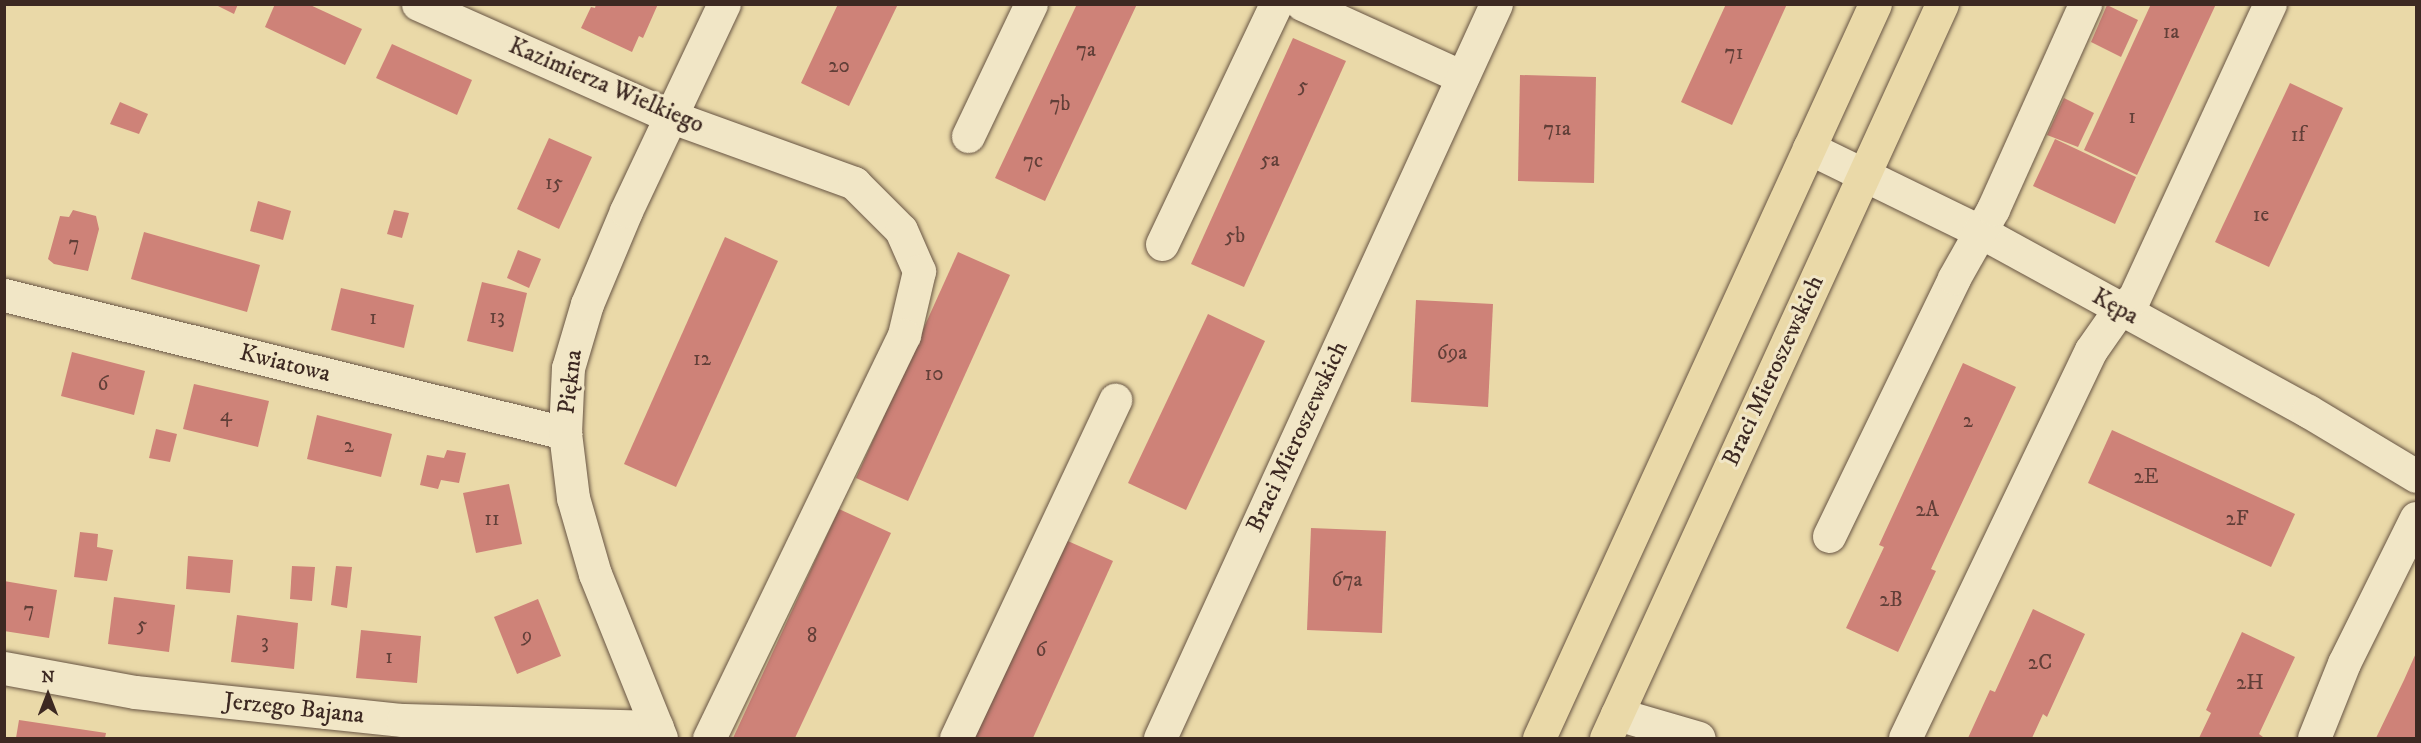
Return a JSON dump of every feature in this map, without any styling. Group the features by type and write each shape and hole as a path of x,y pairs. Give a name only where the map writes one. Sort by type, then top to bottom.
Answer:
{"main road":[{"path":"1539,738 1875,4"},
{"name":"Braci Mieroszewskich","path":"1612,726 1942,4"}],"street":[{"name":"Kazimierza Wielkiego","path":"418,4 672,117 854,183 901,230 919,271 904,335 709,738"},
{"name":"Piękna","path":"659,733 595,574 573,498 565,433 568,368 587,304 626,211 724,4"},
{"path":"968,136 1031,4"},
{"path":"1162,244 1276,4"},
{"path":"1302,4 1462,77"},
{"name":"Braci Mieroszewskich","path":"1160,738 1496,4"},
{"path":"1829,536 1978,231 1993,209 2085,4"},
{"path":"1905,738 2091,350 2119,310 2134,298 2270,4"},
{"name":"Kępa","path":"1809,148 1978,231 2119,310 2308,411 2416,476"},
{"name":"Kwiatowa","path":"4,295 565,433"},
{"path":"956,738 1115,400"},
{"path":"2314,738 2344,663 2416,518"},
{"name":"Jerzego Bajana","path":"4,668 135,692 403,720 659,733"},
{"path":"1612,726 1699,738"}],"building":[{"path":"214,4 238,4 234,14"},
{"path":"275,4 308,4 362,29 345,65 265,27"},
{"path":"596,4 658,4 643,38 639,36 632,52 581,28 591,7 595,8"},
{"path":"838,4 898,4 849,106 801,83"},
{"path":"1077,4 1137,4 1045,201 995,178"},
{"path":"1726,4 1787,4 1732,125 1681,102"},
{"path":"2151,4 2216,4 2137,175 2084,150"},
{"path":"2107,5 2138,20 2121,57 2091,42"},
{"path":"1293,38 1346,61 1244,287 1191,264"},
{"path":"392,44 472,80 457,115 376,78"},
{"path":"1520,75 1596,77 1594,183 1518,181"},
{"path":"2290,83 2343,108 2269,267 2215,242"},
{"path":"2064,98 2094,113 2078,147 2047,135"},
{"path":"120,102 148,114 139,134 110,124"},
{"path":"549,138 592,157 559,229 517,209"},
{"path":"2055,139 2136,177 2115,224 2033,186"},
{"path":"258,201 291,211 283,240 250,231"},
{"path":"73,210 96,216 99,229 88,271 54,264 48,259 60,216 69,217"},
{"path":"394,210 409,213 402,238 387,234"},
{"path":"144,232 260,265 247,312 131,279"},
{"path":"725,237 778,261 676,487 624,464"},
{"path":"518,250 541,259 529,288 507,278"},
{"path":"958,252 1010,275 908,501 856,478"},
{"path":"482,282 527,293 513,352 467,341"},
{"path":"341,288 414,305 404,348 331,330"},
{"path":"1416,300 1493,304 1488,407 1411,402"},
{"path":"1208,314 1265,341 1186,510 1128,483"},
{"path":"72,352 145,371 134,415 61,396"},
{"path":"1963,363 2016,387 1931,569 1936,571 1898,652 1846,628 1884,547 1879,545"},
{"path":"194,384 269,401 258,447 183,429"},
{"path":"317,415 392,434 381,477 307,459"},
{"path":"156,429 177,434 170,462 149,458"},
{"path":"2112,430 2295,514 2271,567 2088,483"},
{"path":"447,450 466,453 459,483 441,480 438,489 420,485 427,455 444,458"},
{"path":"509,484 522,544 476,553 463,493"},
{"path":"839,509 891,533 795,738 733,738"},
{"path":"1311,528 1386,531 1382,633 1307,630"},
{"path":"80,532 98,534 97,547 113,550 107,581 74,577"},
{"path":"1061,538 1113,561 1033,738 970,738"},
{"path":"188,556 233,560 230,593 186,589"},
{"path":"292,566 315,567 312,601 290,599"},
{"path":"336,566 352,567 347,608 331,605"},
{"path":"4,581 57,590 49,638 4,631"},
{"path":"114,597 175,605 169,652 108,644"},
{"path":"538,599 561,656 517,674 494,617"},
{"path":"2033,609 2085,634 2047,717 2043,714 2032,738 1968,738 1990,690 1995,692"},
{"path":"237,615 298,623 294,669 231,662"},
{"path":"361,630 421,636 417,683 356,678"},
{"path":"2242,632 2295,657 2259,734 2263,737 2199,738 2211,713 2206,710"},
{"path":"2416,653 2416,738 2376,738 2404,680"},
{"path":"19,720 106,733 105,738 16,738"}]}
